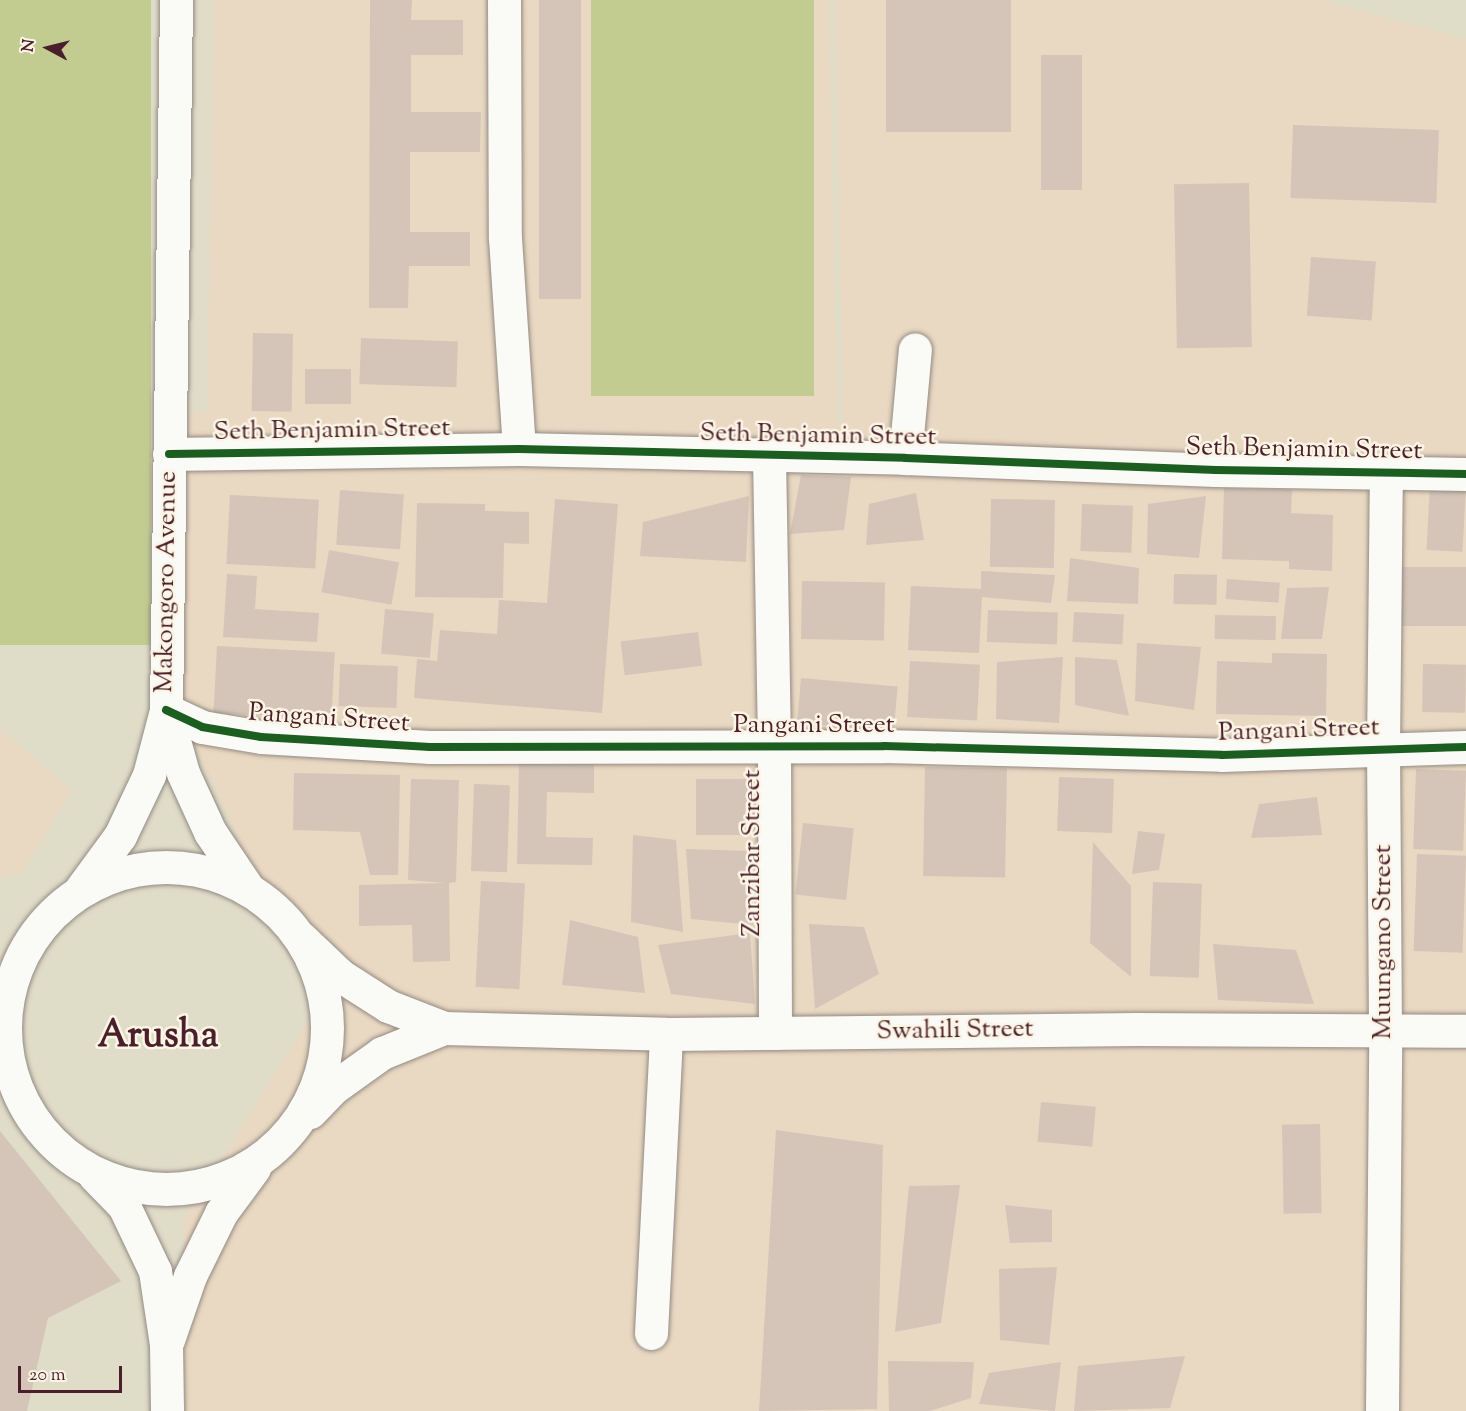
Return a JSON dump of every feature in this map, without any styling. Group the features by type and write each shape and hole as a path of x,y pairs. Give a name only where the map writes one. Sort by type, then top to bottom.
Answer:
{"street":[{"name":"Makongoro Avenue","path":"80,890 120,836 149,775 166,710 176,0"},
{"path":"504,0 506,238 519,449"},
{"path":"905,458 915,349"},
{"name":"Seth Benjamin Street","path":"169,454 519,449 905,458 1216,470 1466,474"},
{"name":"Zanzibar Street","path":"769,456 774,746 775,1033"},
{"name":"Muungano Street","path":"1382,1411 1385,1030 1383,750 1386,473"},
{"path":"166,710 183,773 206,822 248,887"},
{"name":"Pangani Street","path":"166,710 202,727 261,737 379,745 774,746 1222,755 1466,747"},
{"path":"166,1345 190,1276 221,1213 259,1162 290,1132 317,1087 328,1036 322,985 301,938 277,909 248,887 207,870 163,865 120,872 80,890 52,913 30,942 9,990 6,1043 12,1100 48,1139 91,1172 124,1206 155,1271 166,1345 167,1411"},
{"name":"Swahili Street","path":"301,938 341,976 388,1006 444,1028 666,1034 1466,1031"},
{"path":"0,956 30,942"},
{"name":"Swahili Street","path":"290,1132 333,1088 382,1053 444,1028"},
{"path":"651,1333 666,1034"},
{"path":"91,1172 132,1187 176,1190 219,1182 259,1162"}],"shaded area":[{"path":"214,0 829,0 837,422 843,422 835,0 1321,0 1466,39 1466,1411 183,1411 183,1218 318,1006 174,702 188,413 207,413"},
{"path":"0,728 72,791 23,871 0,878"}],"green space":[{"path":"0,0 151,0 151,645 0,645"},
{"path":"591,0 814,0 814,396 591,396"}],"building":[{"path":"370,0 412,0 411,20 463,20 463,55 411,55 411,112 481,112 480,152 410,152 410,232 470,232 470,266 409,266 408,308 369,308"},
{"path":"539,0 581,0 581,299 539,299"},
{"path":"886,0 1011,0 1011,132 886,132"},
{"path":"1041,55 1082,55 1082,190 1041,190"},
{"path":"1293,125 1439,130 1436,203 1290,198"},
{"path":"1249,183 1252,347 1177,348 1174,184"},
{"path":"1311,257 1376,262 1372,320 1307,316"},
{"path":"253,333 293,334 292,412 252,411"},
{"path":"361,338 458,341 456,387 359,384"},
{"path":"305,369 351,369 351,404 305,404"},
{"path":"801,475 851,477 844,530 790,534"},
{"path":"1430,484 1466,486 1462,552 1427,550"},
{"path":"1224,488 1292,490 1291,513 1333,515 1332,571 1289,569 1289,561 1222,559"},
{"path":"340,490 404,494 400,549 336,545"},
{"path":"916,493 924,540 866,545 869,504"},
{"path":"230,495 319,500 315,569 226,564"},
{"path":"749,496 746,562 640,556 643,522"},
{"path":"1206,496 1199,558 1147,554 1148,504"},
{"path":"555,499 618,504 602,713 414,698 417,659 437,661 440,630 497,634 499,600 547,603"},
{"path":"991,499 1055,500 1054,568 990,567"},
{"path":"417,503 485,504 485,511 529,512 529,544 504,543 503,598 415,597"},
{"path":"1082,504 1133,506 1131,553 1080,551"},
{"path":"329,550 399,562 391,605 322,592"},
{"path":"1070,558 1139,568 1138,604 1067,601"},
{"path":"1397,567 1466,567 1466,626 1397,626"},
{"path":"981,571 1055,575 1051,603 982,597 979,653 908,650 911,586 981,589"},
{"path":"227,574 257,576 255,609 319,613 317,642 223,637"},
{"path":"1174,574 1217,575 1216,605 1173,604"},
{"path":"1227,579 1280,583 1278,603 1226,599"},
{"path":"802,581 885,582 884,640 801,639"},
{"path":"1329,587 1322,639 1281,639 1287,588"},
{"path":"385,609 434,613 430,658 381,654"},
{"path":"988,610 1058,612 1057,644 987,642"},
{"path":"1074,612 1124,615 1122,645 1072,642"},
{"path":"1215,615 1276,616 1276,640 1215,639"},
{"path":"698,632 702,666 625,675 621,642"},
{"path":"1137,643 1201,647 1194,710 1135,701"},
{"path":"217,646 335,652 331,719 213,713"},
{"path":"1272,653 1327,654 1326,716 1216,714 1217,661 1272,663"},
{"path":"1063,657 1059,723 996,719 997,662"},
{"path":"1075,657 1117,660 1129,716 1075,705"},
{"path":"910,661 980,665 977,721 907,717"},
{"path":"340,664 398,666 396,708 339,706"},
{"path":"1423,664 1466,665 1465,713 1422,712"},
{"path":"801,678 898,686 894,731 797,723"},
{"path":"519,763 594,764 594,793 547,792 546,837 593,838 592,865 517,864"},
{"path":"925,767 1007,768 1005,877 923,876"},
{"path":"1416,769 1466,771 1463,851 1413,849"},
{"path":"294,773 400,775 398,875 370,875 360,832 293,830"},
{"path":"1059,777 1114,779 1112,833 1057,831"},
{"path":"411,779 459,780 456,882 449,883 450,961 413,962 412,925 359,926 359,885 445,883 408,880"},
{"path":"696,779 759,779 759,835 696,835"},
{"path":"474,784 510,785 507,872 471,871"},
{"path":"1317,797 1322,835 1251,838 1259,804"},
{"path":"803,823 854,828 846,900 795,895"},
{"path":"1138,831 1165,834 1159,870 1132,874"},
{"path":"633,835 676,840 683,932 631,922"},
{"path":"1093,842 1131,886 1131,977 1090,943"},
{"path":"686,849 750,851 753,925 691,919"},
{"path":"1417,854 1466,856 1463,953 1414,951"},
{"path":"481,881 525,883 519,989 475,987"},
{"path":"1153,882 1202,884 1199,978 1150,976"},
{"path":"570,920 638,937 645,993 562,985"},
{"path":"809,924 864,927 879,974 815,1009"},
{"path":"750,933 755,1004 671,994 658,945"},
{"path":"1213,944 1296,950 1314,1004 1218,1000"},
{"path":"1041,1102 1096,1107 1092,1147 1038,1142"},
{"path":"1320,1124 1322,1213 1284,1214 1282,1125"},
{"path":"776,1130 883,1145 877,1409 759,1411"},
{"path":"0,1131 121,1281 48,1318 27,1411 0,1411"},
{"path":"960,1185 941,1323 895,1332 909,1186"},
{"path":"1005,1205 1052,1210 1052,1242 1010,1243"},
{"path":"1057,1267 1049,1345 1000,1340 999,1269"},
{"path":"1185,1356 1170,1408 1074,1411 1078,1366"},
{"path":"888,1361 974,1362 971,1398 930,1411 889,1411"},
{"path":"1061,1362 1055,1411 979,1404 989,1373"}],"cycle path":[{"path":"169,454 519,449 905,458 1216,470 1466,474"},
{"path":"166,710 202,727 261,737 430,747 884,746 1222,755 1466,747"}],"district":[{"name":"Arusha","path":"158,1038"}]}
